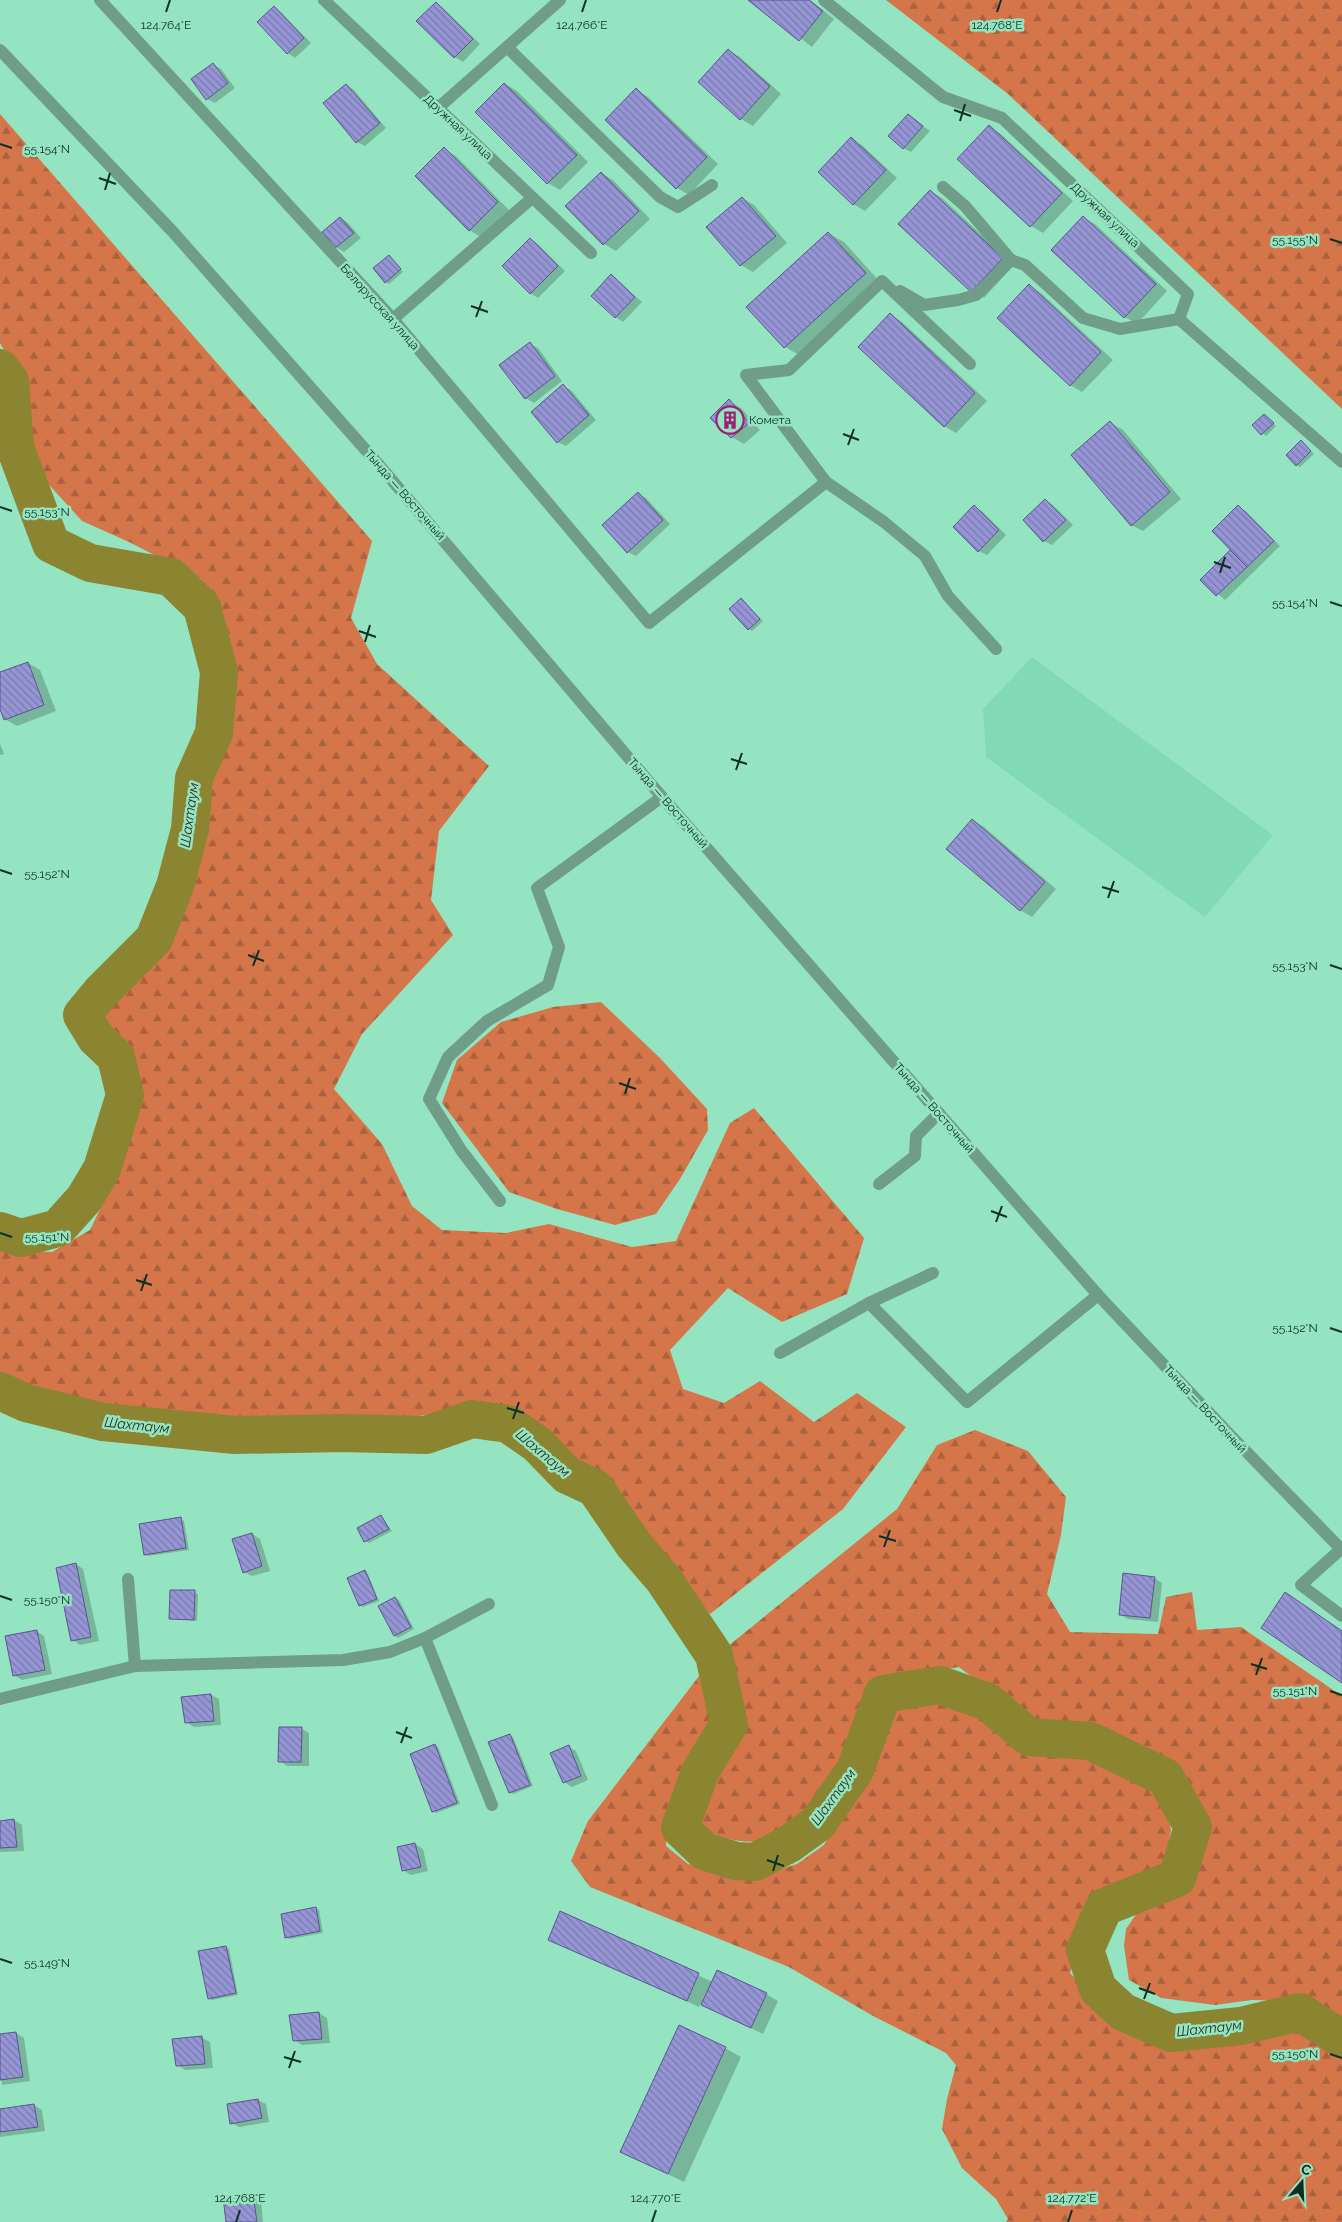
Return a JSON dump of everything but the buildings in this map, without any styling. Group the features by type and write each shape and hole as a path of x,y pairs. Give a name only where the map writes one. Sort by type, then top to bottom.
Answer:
{"street":[{"name":"Белорусская улица","path":"100,0 393,319 649,623 826,482"},
{"name":"Дружная улица","path":"324,0 591,254"},
{"path":"438,108 560,0"},
{"name":"Дружная улица","path":"824,0 943,97 1002,118 1188,294 1179,320"},
{"path":"507,47 660,197 678,207 712,185"},
{"name":"Тында — Восточный","path":"0,50 186,246 379,465 662,797 1098,1295 1341,1549"},
{"path":"943,187 965,206 1010,260 1025,265 1083,318 1120,329 1179,320 1342,462"},
{"path":"393,319 532,198"},
{"path":"882,281 924,305 958,300 976,295 1010,260"},
{"path":"882,281 970,364"},
{"path":"882,281 789,370 746,375 826,482 884,522 925,556 948,596 996,649"},
{"path":"500,1201 461,1150 429,1098 448,1056 487,1021 548,985 559,947 537,888 662,797"},
{"path":"879,1184 915,1156 916,1136 939,1113"},
{"path":"780,1353 869,1304 933,1273"},
{"path":"869,1304 967,1402 1098,1295"},
{"path":"1341,1549 1301,1585 1342,1616"},
{"path":"128,1579 135,1666"},
{"path":"0,1699 135,1666 343,1660 390,1652 424,1638 489,1604"},
{"path":"424,1638 492,1805"}],"shaded area":[{"path":"1032,657 1273,835 1205,917 986,757 983,709"}],"green space":[{"path":"886,0 1342,0 1342,409 1008,94"},
{"path":"0,114 372,541 351,618 377,664 489,766 439,831 431,900 453,935 362,1034 334,1089 382,1144 412,1206 442,1230 506,1233 549,1224 632,1247 676,1241 730,1123 754,1108 864,1238 847,1294 782,1322 728,1288 670,1350 683,1389 724,1403 760,1381 814,1422 857,1393 906,1427 843,1509 710,1614 661,1556 630,1511 600,1476 507,1414 468,1408 394,1420 304,1420 166,1414 54,1399 0,1376 0,1250 52,1252 90,1230 114,1180 135,1102 125,1046 101,1016 172,933 208,825 208,781 229,720 223,644 201,579 129,542 82,521 42,477 23,436 25,388 0,343"},
{"path":"601,1002 660,1058 707,1109 708,1130 680,1179 656,1214 615,1225 557,1209 509,1192 442,1103 457,1060 501,1022 553,1007"},
{"path":"975,1430 1028,1451 1066,1497 1061,1535 1047,1594 1070,1632 1158,1634 1166,1597 1192,1592 1197,1630 1241,1627 1342,1696 1342,2025 1302,2001 1252,2000 1215,2005 1161,1998 1129,1980 1124,1946 1126,1929 1143,1904 1172,1896 1191,1874 1196,1855 1199,1815 1182,1783 1146,1755 1093,1732 1055,1726 1024,1717 959,1667 909,1674 889,1680 881,1685 845,1753 813,1804 789,1830 778,1837 759,1841 738,1841 719,1836 701,1828 700,1805 705,1780 740,1721 727,1647 897,1509 937,1445"},
{"path":"706,1667 715,1730 684,1779 668,1818 666,1846 688,1864 752,1878 797,1864 824,1845 871,1752 883,1715 909,1699 947,1698 980,1707 998,1729 1026,1744 1089,1750 1134,1771 1163,1791 1171,1830 1166,1860 1150,1879 1108,1891 1090,1914 1070,1973 1125,2029 1150,2042 1182,2042 1262,2027 1310,2034 1342,2054 1342,2222 1006,2222 1008,2219 996,2199 962,2168 942,2129 947,2099 956,2065 946,2053 873,2016 789,1967 590,1887 571,1861 588,1821"}],"waterway":[{"name":"Шахтаум","path":"0,368 10,381 15,447 51,544 90,563 171,577 202,607 219,672 214,733 194,778 190,829 175,886 154,939 101,992 82,1015 96,1038 116,1057 125,1095 102,1169 84,1199 58,1228 21,1238 0,1231"},
{"name":"Шахтаум","path":"0,1391 26,1403 103,1422 235,1435 343,1433 426,1435 472,1419 508,1424 537,1444 567,1475 595,1488 634,1545 664,1580 714,1655 729,1724 700,1772 680,1828 704,1851 736,1861 755,1862 789,1844 818,1823 855,1770 883,1694 940,1685 988,1702 1029,1737 1090,1741 1165,1777 1193,1827 1177,1878 1104,1907 1085,1950 1098,1989 1123,2012 1171,2033 1241,2026 1300,2012 1342,2039"}],"place":[{"name":"Комета","path":"730,420"}]}
